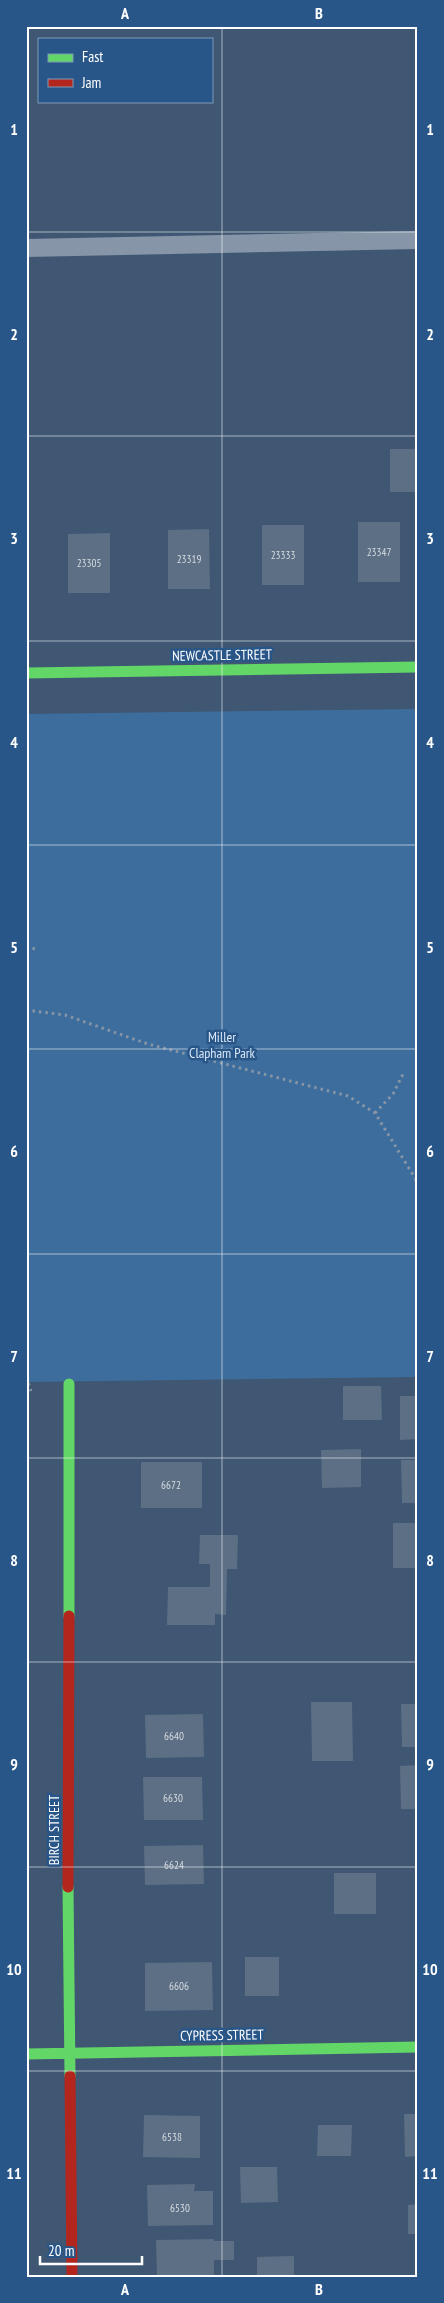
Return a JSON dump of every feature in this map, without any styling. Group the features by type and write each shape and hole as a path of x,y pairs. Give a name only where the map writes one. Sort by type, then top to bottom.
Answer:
{"street":[{"name":"NEWCASTLE STREET","path":"26,673 418,667"},
{"name":"BIRCH STREET","path":"69,1384 68,1913 72,2053 72,2277"},
{"name":"CYPRESS STREET","path":"26,2054 418,2047"}],"lane":[{"path":"26,248 418,240"}],"path":[{"path":"26,948 37,949"},
{"path":"26,1010 65,1015 148,1044 348,1096 375,1113 393,1138 418,1183"},
{"path":"375,1113 392,1094 404,1072"},
{"path":"26,1377 31,1391"}],"green space":[{"name":"Miller Clapham Park","path":"418,709 418,1377 26,1382 26,714"}],"building":[{"path":"390,449 418,449 418,492 390,492"},
{"path":"358,522 400,522 400,582 358,582"},
{"path":"262,525 304,525 304,585 262,585"},
{"path":"209,529 210,589 168,589 168,530"},
{"path":"110,533 110,593 68,593 68,534"},
{"path":"343,1386 381,1386 382,1420 343,1420"},
{"path":"400,1396 418,1396 418,1439 400,1440"},
{"path":"361,1449 361,1487 322,1488 321,1450"},
{"path":"401,1460 418,1460 418,1503 402,1503"},
{"path":"141,1462 202,1462 202,1508 141,1508"},
{"path":"393,1523 418,1523 418,1568 393,1568"},
{"path":"200,1535 238,1535 237,1569 227,1569 226,1615 215,1614 215,1625 167,1625 168,1587 210,1587 210,1564 199,1564"},
{"path":"311,1702 352,1702 353,1761 312,1761"},
{"path":"401,1704 418,1704 418,1747 402,1747"},
{"path":"203,1714 204,1757 146,1758 145,1715"},
{"path":"418,1765 418,1809 401,1809 400,1766"},
{"path":"143,1777 202,1777 203,1820 144,1820"},
{"path":"203,1845 204,1884 145,1885 144,1846"},
{"path":"334,1873 376,1873 376,1914 334,1914"},
{"path":"245,1957 279,1957 279,1996 245,1996"},
{"path":"212,1962 213,2010 145,2011 145,1963"},
{"path":"404,2114 418,2114 418,2156 405,2157"},
{"path":"144,2115 200,2116 200,2158 143,2157"},
{"path":"318,2125 352,2125 351,2156 317,2156"},
{"path":"240,2167 277,2167 278,2202 241,2203"},
{"path":"195,2184 194,2191 213,2191 213,2225 148,2226 147,2185"},
{"path":"418,2204 418,2234 408,2234 408,2205"},
{"path":"214,2239 214,2241 234,2241 234,2260 214,2260 214,2277 157,2277 156,2240"},
{"path":"294,2256 294,2277 257,2277 257,2257"}],"traffic: fast":[{"path":"26,673 418,667"},
{"path":"69,1384 69,1616"},
{"path":"68,1887 70,2076"},
{"path":"26,2054 418,2047"}],"traffic: jam":[{"path":"68,1887 69,1616"},
{"path":"70,2076 72,2277"}]}
